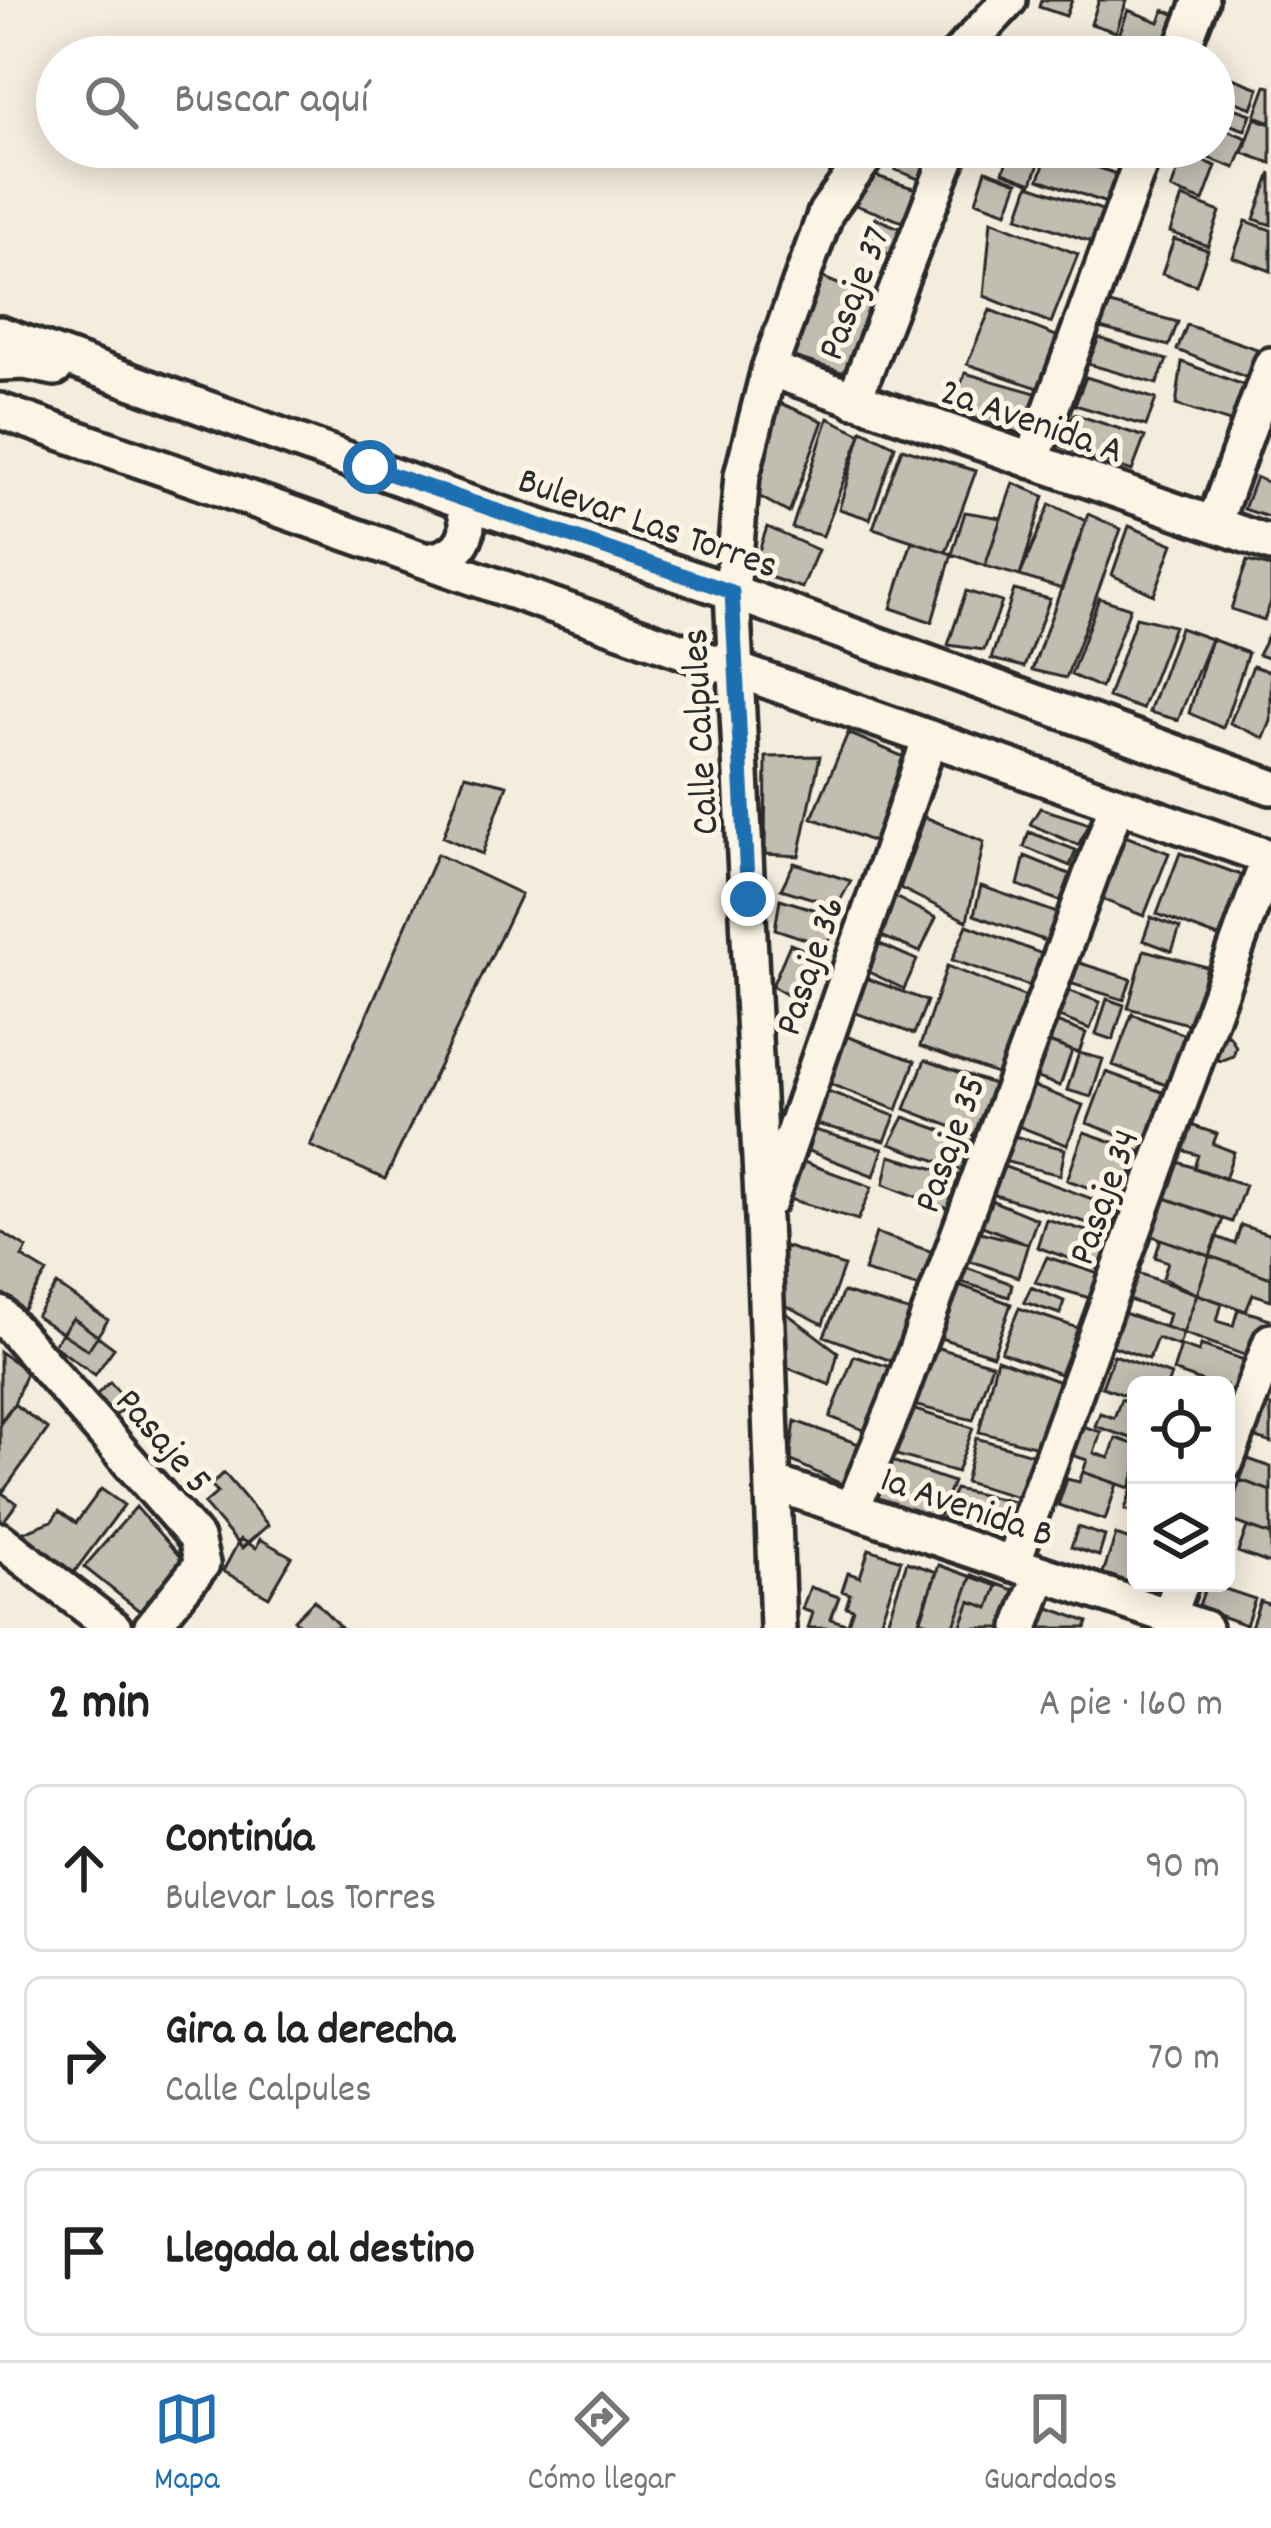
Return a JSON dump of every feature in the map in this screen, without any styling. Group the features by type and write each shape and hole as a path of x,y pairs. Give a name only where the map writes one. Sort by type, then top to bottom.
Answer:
{"street":[{"path":"976,36 1010,0"},
{"path":"1187,36 1201,0"},
{"name":"Calle Calpules","path":"778,1628 732,592 742,475 770,369 826,212 858,168"},
{"name":"Pasaje 37","path":"854,400 944,168"},
{"path":"1032,461 1138,168"},
{"name":"Bulevar Las Torres","path":"0,334 1271,787"},
{"path":"0,363 25,362 145,385"},
{"path":"1214,524 1271,365"},
{"name":"2a Avenida A","path":"770,369 1271,544"},
{"path":"4,418 432,560 1270,857"},
{"path":"432,560 454,553 467,534 469,522 460,500"},
{"name":"Pasaje 36","path":"763,1219 930,738"},
{"name":"Pasaje 35","path":"852,1509 896,1405 1117,804"},
{"name":"Pasaje 34","path":"1022,1628 1027,1569 1270,857"},
{"name":"Pasaje 5","path":"0,1314 196,1538 202,1564 151,1628"},
{"path":"1235,1438 1271,1341"},
{"name":"1a Avenida B","path":"773,1483 1204,1628"},
{"path":"4,1551 114,1628"},
{"path":"1169,1616 1178,1592"}],"building":[{"path":"1041,0 1072,0 1066,16 1039,7"},
{"path":"1099,0 1127,0 1116,32 1091,24"},
{"path":"1128,10 1159,22 1164,10 1179,16 1172,36 1119,36"},
{"path":"1235,79 1259,88 1252,108 1235,102"},
{"path":"1266,86 1271,87 1271,122 1255,116"},
{"path":"1235,108 1251,114 1245,130 1235,126"},
{"path":"1255,118 1271,124 1271,163 1243,153"},
{"path":"1235,133 1247,138 1235,168"},
{"path":"897,168 925,168 921,180"},
{"path":"1004,168 1037,168 1032,183 1003,172"},
{"path":"1043,168 1099,168 1119,175 1109,204 1039,179"},
{"path":"1179,168 1215,168 1203,201 1171,189"},
{"path":"986,170 1018,182 1007,212 976,201"},
{"path":"867,173 919,190 903,222 852,204"},
{"path":"1271,173 1271,225 1254,219"},
{"path":"1029,185 1105,211 1095,243 1018,217"},
{"path":"1182,197 1220,212 1208,246 1170,232"},
{"path":"875,218 907,231 895,257 865,243"},
{"path":"991,220 1078,254 1051,323 984,296"},
{"path":"1246,221 1271,230 1271,271 1233,257"},
{"path":"1174,239 1208,250 1196,285 1162,274"},
{"path":"812,273 883,303 854,376 781,353"},
{"path":"1110,304 1178,322 1169,346 1100,328"},
{"path":"990,310 1059,337 1038,388 967,364"},
{"path":"1187,325 1257,349 1250,379 1177,350"},
{"path":"1099,338 1167,360 1157,384 1088,364"},
{"path":"1182,362 1249,387 1236,424 1176,405"},
{"path":"965,373 1039,394 1022,434 951,411"},
{"path":"1086,377 1156,399 1146,426 1075,405"},
{"path":"780,403 823,421 789,513 755,494"},
{"path":"1074,414 1145,437 1132,471 1057,445"},
{"path":"828,418 861,434 823,536 792,528"},
{"path":"862,430 895,446 870,519 839,509"},
{"path":"902,448 976,471 946,552 873,528"},
{"path":"1256,477 1271,484 1271,518 1244,509"},
{"path":"1013,483 1044,496 1020,576 985,566"},
{"path":"1050,504 1086,521 1062,589 1020,576"},
{"path":"965,512 1001,518 985,566 952,554"},
{"path":"1088,514 1121,529 1066,678 1032,670"},
{"path":"1129,526 1173,544 1154,595 1112,575"},
{"path":"767,527 818,550 802,588 752,571"},
{"path":"912,541 952,554 932,622 891,608"},
{"path":"1247,561 1271,567 1271,602 1264,620 1231,609"},
{"path":"1014,590 1050,599 1024,667 991,659"},
{"path":"966,591 1002,602 984,650 948,645"},
{"path":"1099,598 1130,608 1101,688 1071,675"},
{"path":"1136,617 1174,626 1142,709 1108,697"},
{"path":"1180,628 1211,639 1178,720 1149,712"},
{"path":"1271,630 1271,659 1258,655"},
{"path":"1211,639 1248,653 1223,728 1189,713"},
{"path":"1253,666 1271,672 1271,721 1264,738 1230,723"},
{"path":"848,733 909,759 874,842 812,818"},
{"path":"820,756 799,856 765,854 766,757"},
{"path":"465,775 507,785 482,854 443,837"},
{"path":"1040,808 1090,824 1078,845 1030,824"},
{"path":"925,817 984,842 967,921 900,888"},
{"path":"1029,832 1076,850 1070,866 1024,847"},
{"path":"1115,832 1169,853 1144,916 1091,895"},
{"path":"1180,853 1244,876 1221,938 1157,914"},
{"path":"437,854 521,894 385,1179 310,1146"},
{"path":"1025,856 1072,875 1060,901 1018,885"},
{"path":"794,863 851,881 837,906 781,889"},
{"path":"981,886 1060,914 1049,942 974,915"},
{"path":"889,894 936,918 920,952 876,934"},
{"path":"780,899 839,917 826,946 775,929"},
{"path":"1151,917 1180,928 1172,951 1143,940"},
{"path":"967,925 1045,955 1033,987 952,960"},
{"path":"873,941 917,960 904,989 865,970"},
{"path":"790,944 821,956 803,1004 772,986"},
{"path":"1144,950 1207,967 1191,1025 1128,1008"},
{"path":"1070,960 1131,979 1124,1000 1063,981"},
{"path":"947,966 1029,998 999,1075 920,1046"},
{"path":"861,976 927,1001 914,1034 845,1009"},
{"path":"1056,986 1100,1002 1090,1029 1046,1012"},
{"path":"1107,999 1124,1005 1113,1040 1096,1034"},
{"path":"1132,1014 1185,1035 1166,1085 1113,1065"},
{"path":"1048,1019 1086,1033 1079,1053 1041,1039"},
{"path":"1222,1033 1236,1047 1233,1056 1220,1061 1212,1056"},
{"path":"840,1034 915,1061 897,1110 825,1082"},
{"path":"1041,1039 1072,1051 1060,1086 1027,1074"},
{"path":"1079,1053 1103,1059 1091,1097 1067,1090"},
{"path":"925,1060 996,1085 976,1136 905,1109"},
{"path":"1106,1072 1165,1093 1146,1145 1087,1123"},
{"path":"1025,1083 1083,1105 1067,1145 1010,1123"},
{"path":"825,1090 895,1116 885,1141 811,1123"},
{"path":"904,1117 977,1143 965,1171 890,1144"},
{"path":"1185,1123 1217,1134 1213,1144 1234,1152 1225,1179 1194,1168 1198,1155 1176,1148"},
{"path":"814,1130 883,1149 874,1176 803,1149"},
{"path":"1084,1132 1139,1151 1122,1199 1067,1180"},
{"path":"1006,1134 1065,1149 1060,1175 999,1160"},
{"path":"890,1156 964,1177 951,1210 884,1184"},
{"path":"798,1160 872,1187 858,1220 780,1196"},
{"path":"1172,1160 1245,1185 1232,1222 1160,1196"},
{"path":"997,1164 1120,1209 1111,1230 982,1191"},
{"path":"976,1194 1037,1219 1028,1244 972,1222"},
{"path":"1160,1196 1223,1219 1210,1256 1147,1234"},
{"path":"1046,1219 1110,1238 1099,1269 1037,1247"},
{"path":"1241,1225 1271,1235 1271,1278 1210,1256 1217,1237 1235,1244"},
{"path":"972,1230 1028,1244 1018,1277 959,1257"},
{"path":"0,1231 27,1248 22,1257 47,1272 14,1325 0,1317"},
{"path":"876,1233 936,1253 924,1288 864,1271"},
{"path":"1161,1239 1210,1256 1197,1294 1163,1278 1168,1262 1155,1257"},
{"path":"784,1246 844,1266 823,1324 781,1303"},
{"path":"1210,1256 1271,1278 1271,1300 1253,1294 1246,1311 1197,1294"},
{"path":"1047,1257 1099,1274 1093,1299 1035,1282"},
{"path":"961,1265 1012,1284 1009,1297 952,1279"},
{"path":"1127,1269 1197,1294 1183,1333 1165,1327 1169,1314 1118,1296"},
{"path":"954,1283 1011,1304 993,1355 928,1334"},
{"path":"57,1285 108,1320 88,1350 36,1316"},
{"path":"1031,1287 1064,1301 1060,1314 1024,1302"},
{"path":"843,1292 915,1313 897,1363 824,1336"},
{"path":"1197,1294 1222,1303 1217,1321 1233,1326 1238,1309 1270,1319 1256,1359 1183,1333"},
{"path":"1019,1308 1078,1328 1060,1374 1001,1352"},
{"path":"781,1309 838,1352 830,1385 783,1366"},
{"path":"1115,1310 1183,1333 1179,1346 1157,1338 1149,1359 1104,1343"},
{"path":"73,1318 114,1348 95,1375 53,1345"},
{"path":"1201,1345 1250,1362 1239,1394 1235,1393 1235,1376 1187,1376 1173,1371 1181,1346 1199,1352"},
{"path":"932,1346 992,1364 973,1420 905,1403"},
{"path":"0,1352 27,1370 14,1404 0,1422"},
{"path":"1114,1355 1171,1375 1127,1376 1127,1396 1102,1387"},
{"path":"854,1356 897,1369 874,1434 830,1417"},
{"path":"997,1359 1060,1382 1038,1447 979,1432"},
{"path":"110,1382 129,1404 114,1417 95,1396"},
{"path":"1121,1399 1127,1401 1127,1437 1095,1426 1100,1413 1114,1418"},
{"path":"14,1404 48,1429 2,1493 17,1503 0,1526 0,1424"},
{"path":"1266,1404 1271,1406 1271,1443 1254,1437"},
{"path":"912,1409 973,1428 957,1472 893,1454"},
{"path":"795,1421 870,1448 859,1492 790,1460"},
{"path":"1079,1425 1101,1432 1094,1453 1109,1458 1116,1438 1127,1442 1127,1487 1083,1472 1087,1460 1069,1454"},
{"path":"976,1438 1035,1455 1021,1498 965,1482"},
{"path":"1248,1459 1271,1467 1271,1491 1240,1480"},
{"path":"892,1461 953,1482 936,1524 871,1500"},
{"path":"1083,1472 1117,1484 1105,1520 1058,1505 1067,1479 1079,1482"},
{"path":"224,1473 268,1525 242,1548 204,1504 218,1492 211,1485"},
{"path":"1240,1480 1271,1491 1271,1535 1235,1522"},
{"path":"101,1489 124,1505 72,1575 11,1537 52,1521 59,1511 76,1523"},
{"path":"955,1489 1019,1503 1005,1542 941,1521"},
{"path":"136,1507 181,1558 146,1616 84,1567"},
{"path":"1078,1527 1105,1536 1099,1556 1071,1547"},
{"path":"1247,1527 1271,1535 1271,1564 1238,1552"},
{"path":"1116,1535 1127,1539 1127,1581 1103,1573"},
{"path":"240,1539 256,1548 260,1539 292,1557 269,1597 223,1571"},
{"path":"869,1549 901,1560 878,1628 848,1624 853,1609 846,1607 850,1594 842,1591 848,1573 860,1577"},
{"path":"907,1562 937,1572 918,1628 885,1628"},
{"path":"939,1565 997,1586 989,1608 970,1601 960,1628 919,1620"},
{"path":"972,1575 1022,1593 1010,1628 953,1628"},
{"path":"810,1587 839,1597 831,1619 857,1628 808,1628 813,1613 802,1609"},
{"path":"1204,1592 1234,1592 1255,1599 1246,1625 1198,1608"},
{"path":"314,1600 341,1628 303,1628 294,1620"},
{"path":"1260,1601 1271,1605 1271,1628 1251,1627"},
{"path":"1041,1605 1088,1622 1086,1628 1032,1628"}],"route":[{"path":"370,467 732,592 748,899"}]}
